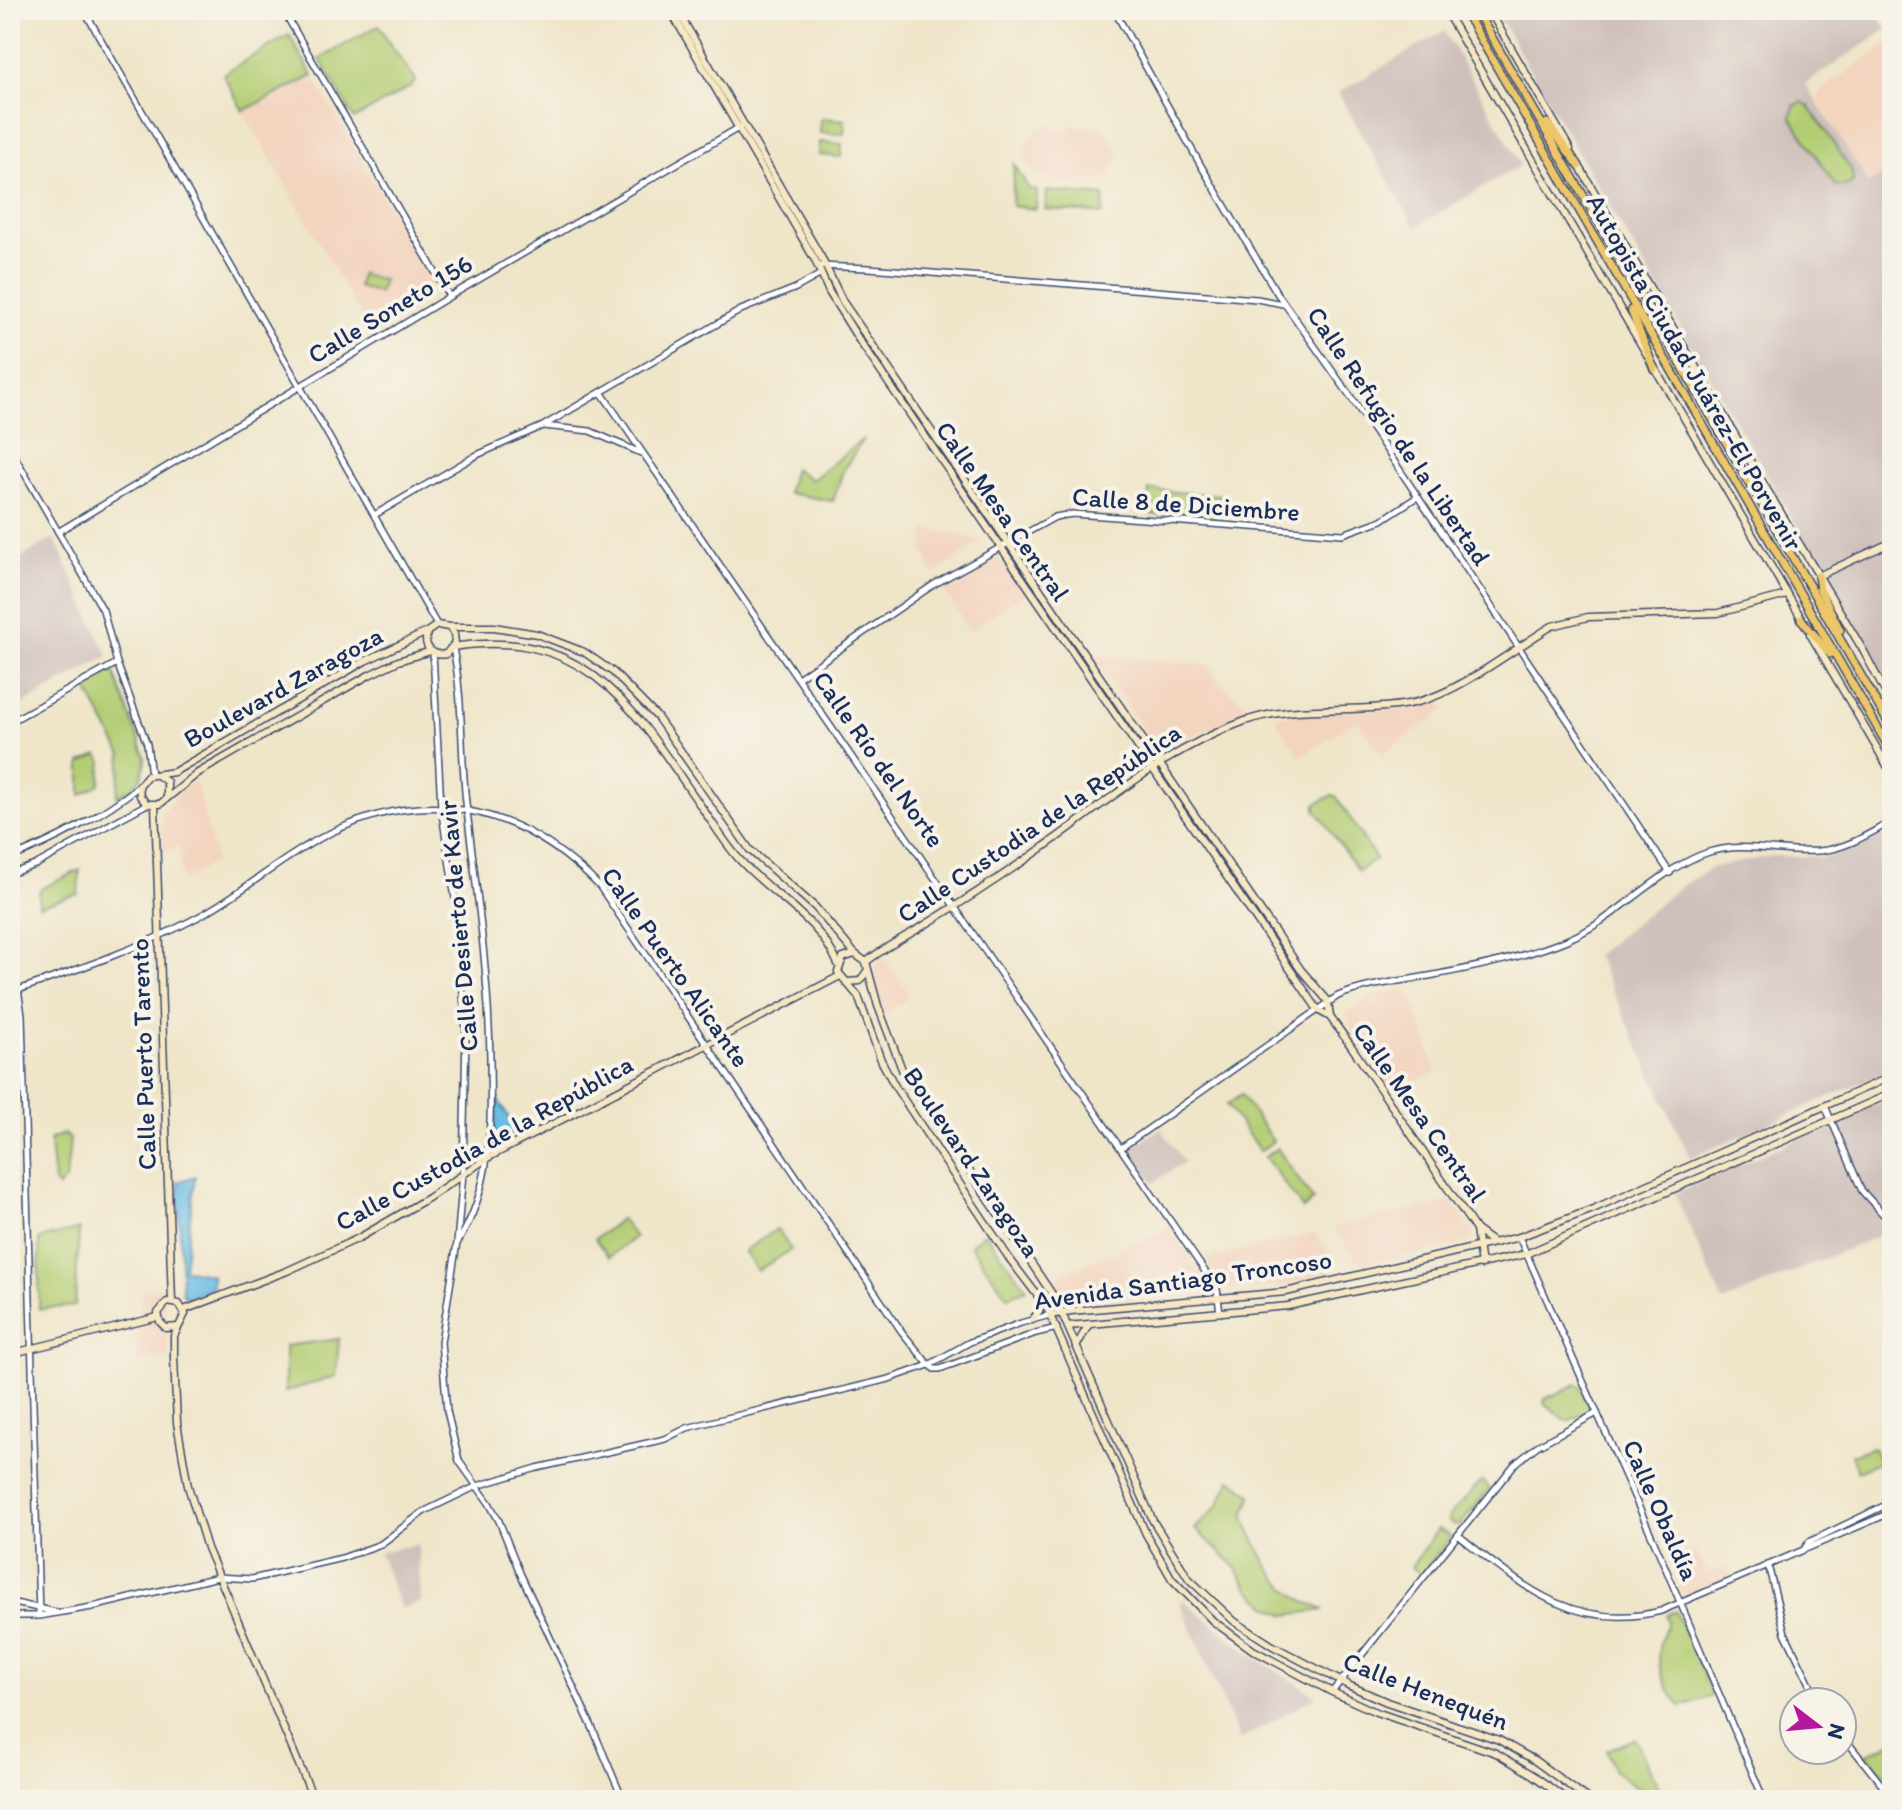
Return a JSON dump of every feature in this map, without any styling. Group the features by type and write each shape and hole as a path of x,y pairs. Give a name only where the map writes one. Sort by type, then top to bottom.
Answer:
{"highway":[{"name":"Autopista Ciudad Juárez-El Porvenir","path":"1464,10 1892,753"},
{"path":"1476,10 1892,729"},
{"path":"1528,99 1579,166"},
{"path":"1623,290 1654,369"},
{"path":"1818,576 1820,590 1852,657"},
{"path":"1801,619 1846,675"}],"main road":[{"name":"Calle Mesa Central","path":"670,10 742,127"},
{"name":"Calle Mesa Central","path":"677,10 849,311 1156,765 1301,970 1328,1001 1330,1017"},
{"path":"1445,10 1892,774"},
{"path":"1489,10 1892,705"},
{"name":"Calle Mesa Central","path":"822,266 821,274 859,340 1004,543"},
{"path":"1818,576 1892,542"},
{"name":"Calle Custodia de la República","path":"867,965 1058,837 1156,765 1196,742 1248,720 1314,709 1374,708 1420,701 1455,685 1552,626 1578,618 1718,613 1787,595"},
{"path":"449,627 455,638 453,647 446,654 432,652 426,645 427,632 437,625 494,627 537,634 584,652 613,672 657,717 750,850 808,900 867,965 860,981 847,982 840,976 832,950 814,926 738,858 635,712 612,689 573,663 532,649 496,643 453,647"},
{"name":"Boulevard Zaragoza","path":"155,775 174,772 379,654 427,632"},
{"name":"Boulevard Zaragoza","path":"167,797 198,773 369,675 398,661 432,652"},
{"name":"Calle Mesa Central","path":"1156,765 1318,1010 1330,1017 1476,1230"},
{"path":"155,775 167,782 167,797 151,805 140,796 139,786 142,780 155,775"},
{"name":"Calle Puerto Tarento","path":"151,805 159,936 172,1301"},
{"path":"838,965 843,958 855,954"},
{"name":"Boulevard Zaragoza","path":"867,965 878,1006 903,1072 1021,1250 1044,1279 1063,1313 1153,1521 1176,1561"},
{"name":"Calle Custodia de la República","path":"184,1310 276,1276 359,1238 428,1198 489,1157 840,976"},
{"name":"Boulevard Zaragoza","path":"847,982 861,1004 881,1060 896,1088 1009,1258 1042,1300 1146,1534 1172,1579"},
{"name":"Avenida Santiago Troncoso","path":"1050,1315 1286,1292 1519,1237 1561,1223 1892,1076"},
{"name":"Avenida Santiago Troncoso","path":"1057,1328 1288,1306 1526,1254 1892,1093"},
{"path":"1673,1173 1680,1187"},
{"path":"1476,1230 1494,1243"},
{"path":"1476,1230 1481,1265"},
{"path":"1009,1258 1021,1250"},
{"path":"1032,1320 1042,1300"},
{"path":"174,1349 158,1317 160,1308 172,1301 184,1310 185,1318 178,1327 174,1349 182,1455 197,1518 218,1577 314,1800"},
{"path":"10,1354 158,1317"},
{"path":"1077,1345 1090,1323"},
{"path":"163,1325 170,1329 178,1327"},
{"name":"Calle Henequén","path":"1176,1561 1203,1594 1234,1621 1273,1646 1340,1681 1404,1709 1499,1740 1534,1760 1589,1800"},
{"name":"Calle Henequén","path":"1172,1579 1213,1621 1237,1640 1332,1692 1376,1712 1491,1750 1567,1800"}],"street":[{"path":"84,10 437,625"},
{"path":"283,10 449,296"},
{"name":"Calle Refugio de la Libertad","path":"1114,10 1200,164 1285,305 1353,400 1670,873"},
{"path":"1883,10 1892,25"},
{"name":"Calle Soneto 156","path":"58,532 449,296 742,127"},
{"path":"822,266 1257,299 1285,305"},
{"path":"376,514 477,455 543,426 731,316 804,285 821,274"},
{"name":"Calle Río del Norte","path":"601,392 1217,1289 1220,1313"},
{"path":"543,426 590,431 642,453"},
{"path":"10,448 101,605 155,775"},
{"name":"Calle 8 de Diciembre","path":"798,678 933,585 1045,520 1072,514 1343,534 1382,520 1417,497"},
{"name":"Calle Desierto de Kavir","path":"453,647 460,690 467,809 482,917 491,1124 489,1157 477,1203 457,1243"},
{"name":"Calle Desierto de Kavir","path":"432,652 441,807 456,905 466,1032 463,1173 457,1243 441,1342 447,1411 459,1461 477,1486"},
{"path":"10,722 117,663"},
{"path":"10,858 35,849 139,786"},
{"path":"10,874 35,865 151,805"},
{"name":"Calle Puerto Alicante","path":"18,990 109,958 159,936 227,900 285,859 344,826 374,814 441,807 467,809 526,829 555,846 600,887 902,1332 930,1365"},
{"path":"1121,1148 1328,1001 1355,990 1466,968 1566,940 1594,925 1670,873 1698,857 1721,849 1830,850 1892,821"},
{"path":"10,975 18,990 22,1015 39,1616"},
{"path":"1825,1106 1862,1191 1892,1224"},
{"name":"Calle Obaldía","path":"1519,1237 1764,1800"},
{"name":"Avenida Santiago Troncoso","path":"10,1616 39,1616 92,1607 218,1577 252,1579 360,1553 381,1544 423,1512 477,1486 537,1468 665,1439 687,1428 840,1393 930,1365 970,1342 1050,1315"},
{"name":"Avenida Santiago Troncoso","path":"930,1365 936,1370 943,1369 1036,1333 1057,1328"},
{"path":"1332,1692 1514,1465 1537,1446 1597,1413"},
{"path":"477,1486 499,1521 623,1800"},
{"path":"1804,1549 1809,1542 1892,1502"},
{"path":"1458,1535 1523,1587 1551,1602 1582,1612 1627,1617 1661,1611 1892,1512"},
{"path":"1768,1565 1785,1633 1811,1686"},
{"name":"Avenida Santiago Troncoso","path":"10,1602 57,1613"},
{"path":"1858,1755 1892,1798"}],"shaded area":[{"path":"1495,10 1875,10 1887,29 1805,84 1867,184 1892,170 1892,690"},
{"path":"1444,31 1521,165 1415,227 1338,93"},
{"path":"1892,41 1892,170 1867,184 1817,98 1822,89"},
{"path":"313,76 434,286 367,326 243,111"},
{"path":"1047,123 1051,129 1070,131 1071,125 1102,128 1118,149 1118,160 1104,180 1067,181 1039,177 1028,164 1023,148 1035,130"},
{"path":"926,529 983,540 933,575 923,548"},
{"path":"54,538 108,656 22,705 10,679 10,564"},
{"path":"996,559 1002,560 1027,592 970,630 941,587"},
{"path":"1092,654 1208,665 1220,682 1254,712 1200,732 1160,753"},
{"path":"1439,699 1445,710 1382,754 1359,722 1355,721 1300,757 1274,717 1417,707"},
{"path":"196,782 216,861 182,881 179,845 163,853 162,813 178,793"},
{"path":"1892,828 1892,1069 1690,1158 1596,955 1680,887 1713,867 1773,856 1824,857 1854,849"},
{"path":"884,957 910,996 885,1015 872,977 873,967"},
{"path":"1409,989 1437,1072 1389,1091 1354,1038 1347,1013 1361,1001 1379,993"},
{"path":"1892,1097 1892,1230 1723,1302 1675,1194"},
{"path":"1161,1128 1184,1162 1153,1183 1130,1149"},
{"path":"1452,1201 1474,1233 1469,1243 1360,1265 1333,1227"},
{"path":"1170,1228 1211,1291 1067,1305 1049,1280"},
{"path":"1315,1233 1337,1263 1332,1267 1332,1274 1282,1286 1223,1289 1206,1259"},
{"path":"164,1287 168,1356 136,1362 143,1290"},
{"path":"418,1544 421,1602 401,1609 379,1552"},
{"path":"1695,1552 1709,1573 1726,1566 1732,1578 1683,1598 1669,1561"},
{"path":"1184,1600 1249,1654 1317,1696 1240,1740 1180,1603"}],"green space":[{"path":"379,25 416,80 412,86 354,119 320,59"},
{"path":"289,35 313,76 243,111 223,74"},
{"path":"1802,102 1809,106 1852,171 1853,181 1849,185 1835,185 1791,117 1794,106"},
{"path":"821,118 845,120 844,134 820,133"},
{"path":"820,142 842,144 841,157 819,155"},
{"path":"1014,164 1029,189 1037,191 1036,209 1012,206"},
{"path":"1047,191 1104,196 1103,214 1045,209"},
{"path":"361,274 383,280 379,293 358,287"},
{"path":"863,439 843,471 833,501 787,493 794,468 812,480"},
{"path":"1149,490 1220,495 1218,519 1149,514"},
{"path":"114,672 145,757 138,782 117,797 122,755 86,687 107,673"},
{"path":"98,755 102,761 100,784 81,795 81,763"},
{"path":"1332,795 1336,796 1376,859 1358,871 1316,810 1316,804"},
{"path":"80,870 78,894 39,906 42,888"},
{"path":"1241,1095 1273,1141 1260,1151 1227,1105"},
{"path":"64,1134 70,1139 66,1180 58,1187 54,1182 50,1143 51,1139"},
{"path":"1277,1148 1313,1200 1303,1209 1265,1157"},
{"path":"621,1219 635,1237 609,1257 595,1239"},
{"path":"79,1229 75,1306 39,1309 39,1239"},
{"path":"777,1229 791,1250 757,1271 744,1251"},
{"path":"985,1233 1027,1289 1007,1296 970,1245"},
{"path":"339,1339 336,1376 285,1392 285,1346"},
{"path":"1577,1384 1590,1409 1567,1421 1544,1403 1545,1399"},
{"path":"1873,1447 1879,1462 1857,1471 1851,1455"},
{"path":"1231,1479 1252,1495 1245,1519 1274,1574 1294,1594 1324,1610 1287,1615 1270,1608 1250,1590 1234,1565 1195,1529 1218,1506"},
{"path":"1482,1481 1490,1489 1456,1526 1448,1520 1449,1516"},
{"path":"1438,1529 1449,1535 1449,1539 1421,1574 1411,1567"},
{"path":"1675,1611 1712,1694 1681,1706 1665,1684 1659,1658 1667,1624 1666,1615"},
{"path":"1635,1739 1665,1800 1653,1800 1615,1771 1607,1750"},
{"path":"1892,1742 1892,1786 1866,1755"}],"water":[{"path":"497,1098 517,1130 493,1145"},
{"path":"195,1176 184,1269 212,1275 212,1287 187,1298 182,1292 178,1182"}]}
